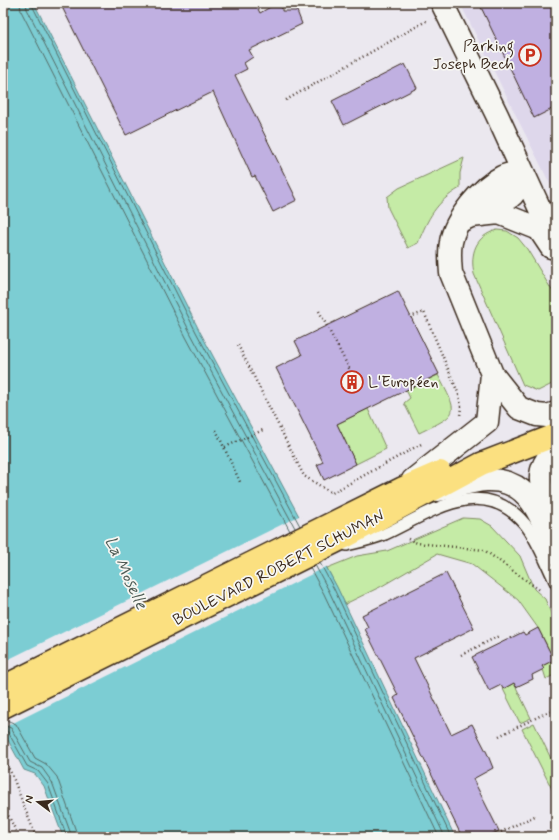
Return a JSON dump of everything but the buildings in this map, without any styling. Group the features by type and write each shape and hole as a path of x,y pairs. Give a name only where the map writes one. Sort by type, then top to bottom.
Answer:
{"main road":[{"name":"BOULEVARD ROBERT SCHUMAN","path":"3,707 253,582 342,535 404,488 556,425"},
{"name":"BOULEVARD ROBERT SCHUMAN","path":"3,687 342,535 431,492 481,464 556,435"}],"street":[{"path":"444,7 556,244"},
{"path":"523,172 519,186 511,197 484,206 460,221 451,241 449,257 451,273 492,374 519,408 537,415 547,416 556,413"},
{"path":"460,221 471,216 500,213 539,229 556,255"},
{"path":"404,488 487,422 492,374"},
{"path":"556,450 546,459 541,481 545,498 556,521"},
{"path":"431,492 485,480 502,480 516,485 526,492 556,553"}],"lane":[{"path":"342,535 383,534 446,504 469,498 482,498 496,502 513,513 524,524 534,537 556,583"}],"path":[{"path":"286,100 444,7"},
{"path":"319,310 352,372"},
{"path":"410,317 424,312 459,395 461,406 457,419"},
{"path":"238,345 304,476 332,493 429,440"},
{"path":"216,430 241,484"},
{"path":"224,447 263,430"},
{"path":"406,538 417,543 484,550 543,593"},
{"path":"461,655 499,636"},
{"path":"499,736 556,708"},
{"path":"3,758 12,776 36,837"},
{"path":"3,805 19,837"},
{"path":"501,832 538,814"}],"shaded area":[{"name":"Parking Joseph Bech","path":"460,3 556,3 556,196 462,7"}],"green space":[{"path":"464,158 460,173 460,188 439,205 429,218 418,243 408,248 388,208 387,197 399,188"},
{"path":"497,230 507,231 518,238 527,249 556,297 556,382 538,391 523,385 474,274 474,253 479,241"},
{"path":"438,375 450,398 452,412 442,421 419,433 404,403 410,398 406,390"},
{"path":"368,409 386,449 356,464 337,424"},
{"path":"463,518 480,519 492,526 520,556 534,589 545,599 556,625 556,674 546,679 542,666 554,660 538,628 518,600 472,564 437,554 382,586 345,604 327,568 357,556 387,551"},
{"path":"514,683 531,718 520,723 503,689"},
{"path":"534,723 556,769 556,797 522,729"}],"water":[{"name":"La Moselle","path":"3,3 34,3 199,330 337,587 455,837 63,837 44,786 35,774 24,770 3,731"}],"pier":[{"path":"301,515 328,566 3,728 3,662"}],"place":[{"name":"Parking Joseph Bech","path":"530,55"},
{"name":"L'Européen","path":"352,382"}]}
